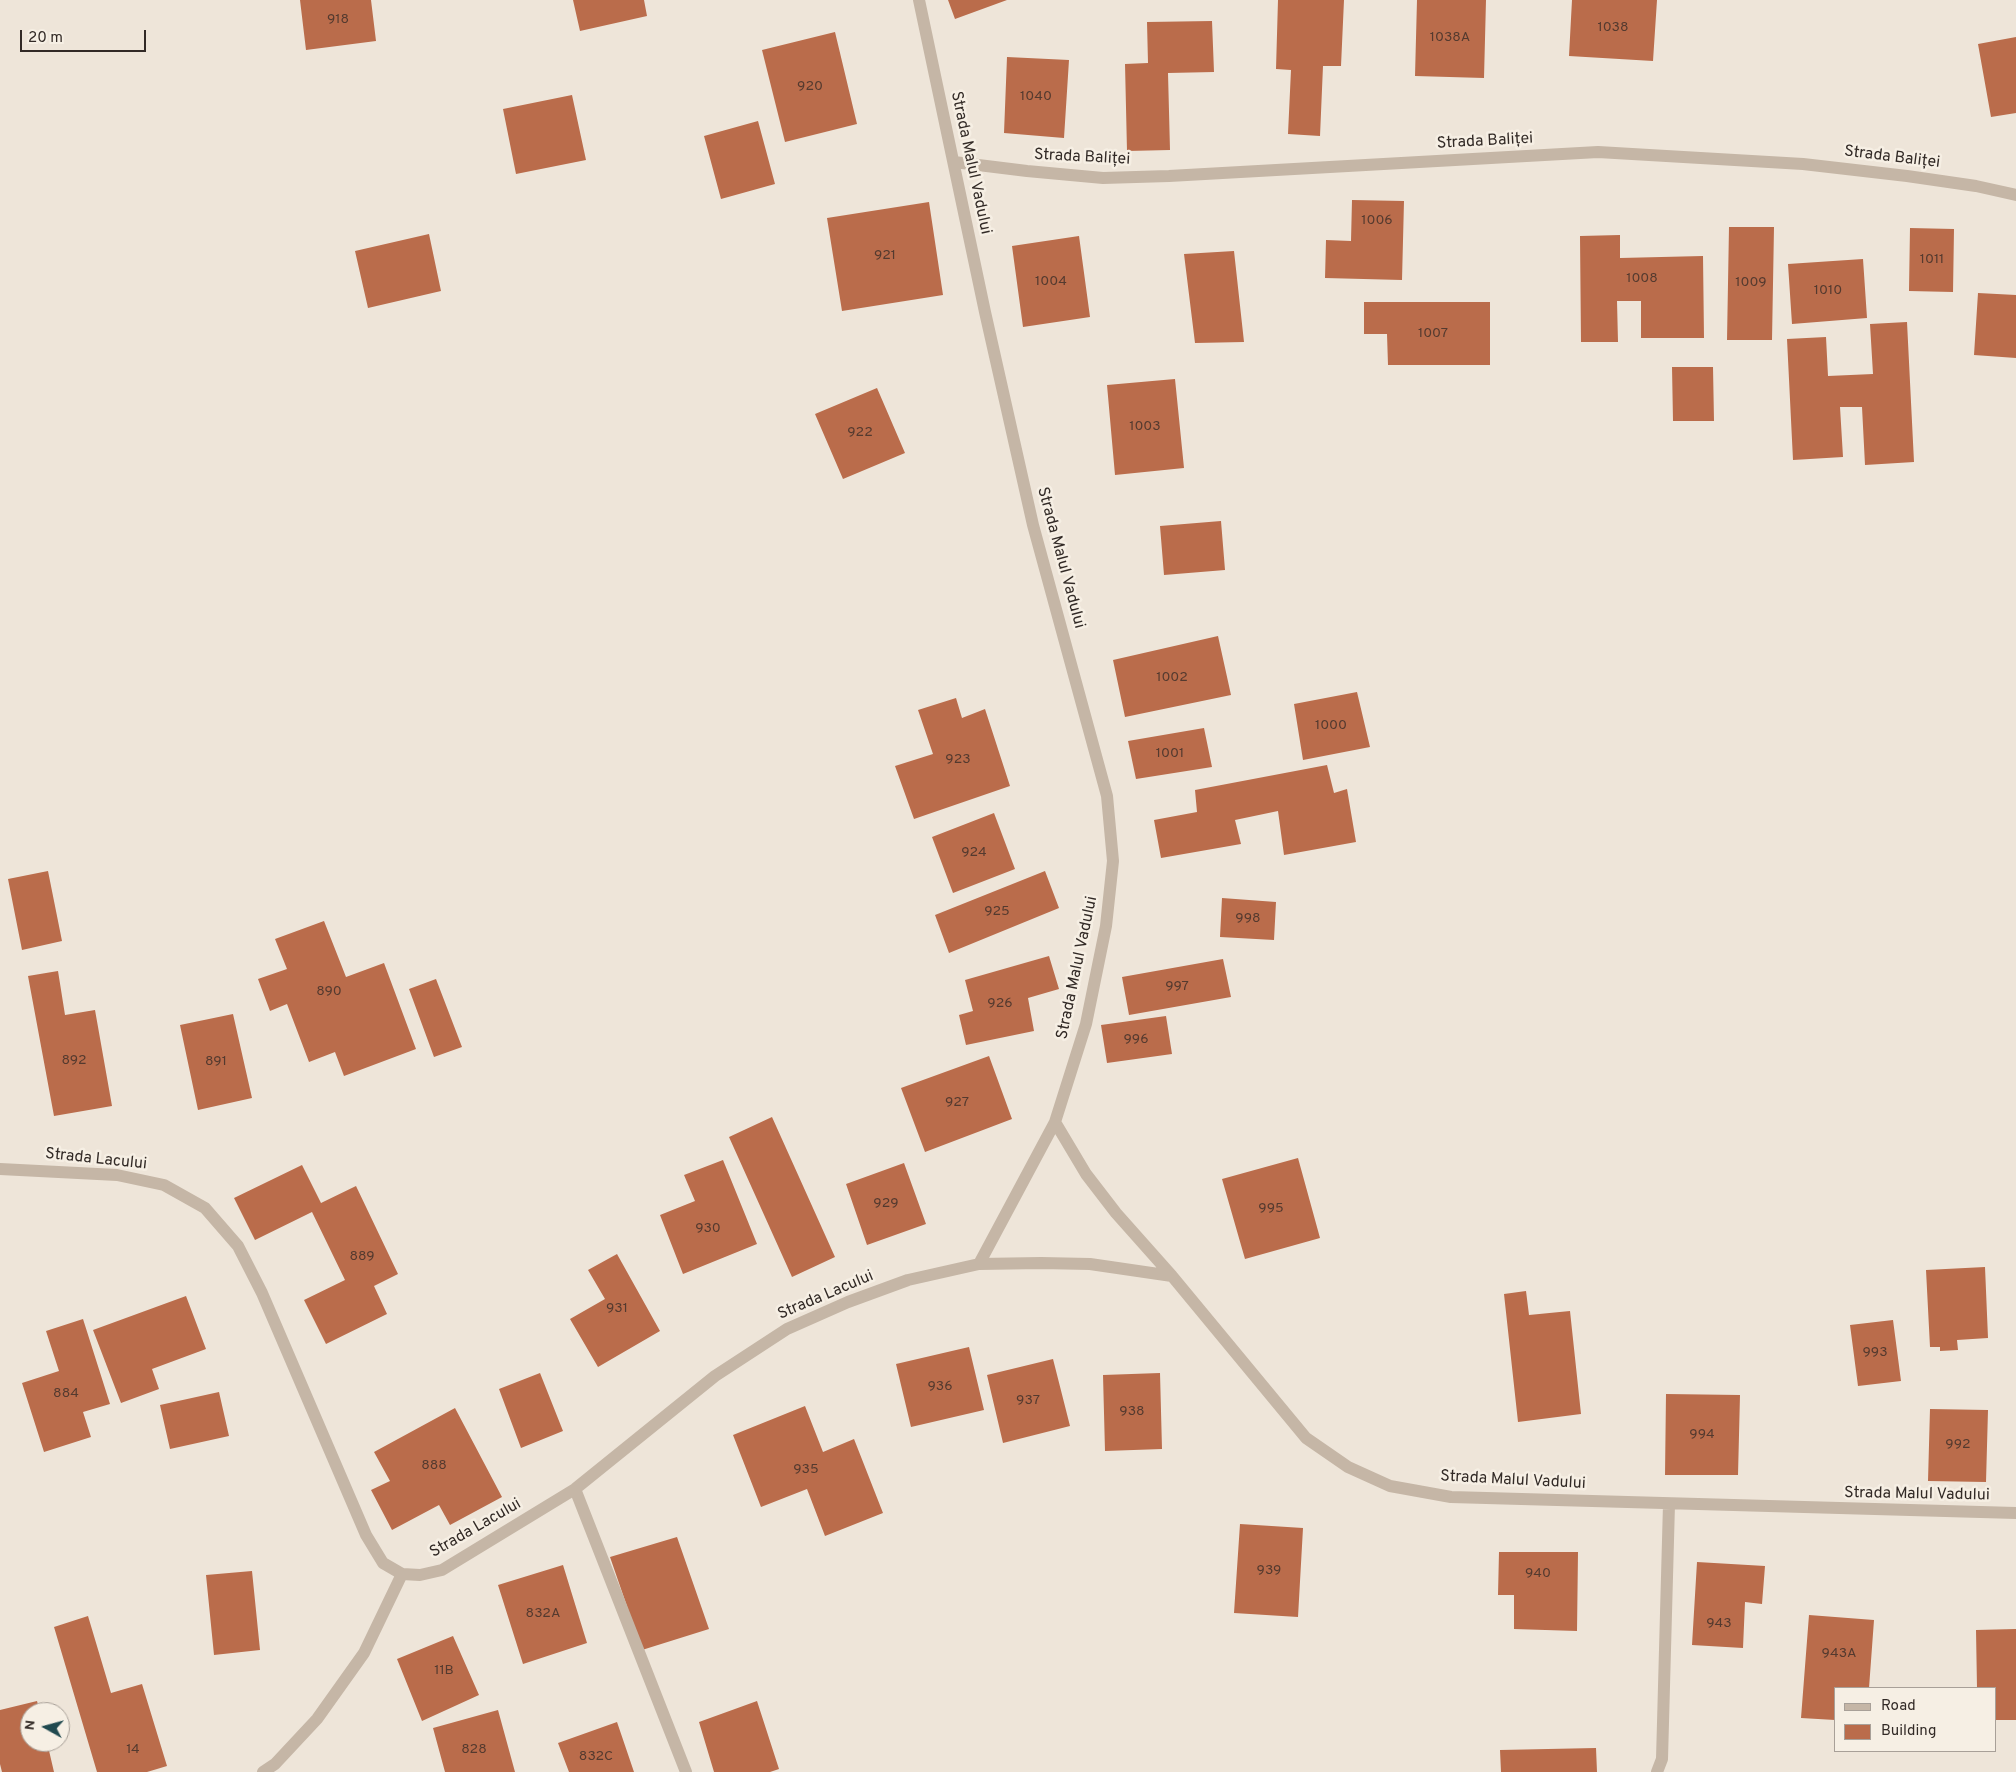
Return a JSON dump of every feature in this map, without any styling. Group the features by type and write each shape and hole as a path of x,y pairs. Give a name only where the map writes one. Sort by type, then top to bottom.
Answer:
{"street":[{"name":"Strada Malul Vadului","path":"919,0 984,312 1033,525 1106,796 1113,861 1106,926 1086,1024 1055,1122 979,1264"},
{"name":"Strada Baliței","path":"954,162 1027,171 1112,178 1598,152 1803,164 1976,186 2016,195"},
{"name":"Strada Malul Vadului","path":"1055,1122 1086,1174 1104,1197 1306,1438 1348,1467 1390,1486 1451,1497 2016,1513"},
{"name":"Strada Lacului","path":"0,1169 117,1175 164,1185 205,1208 238,1246 262,1293 366,1535 383,1563 402,1574 420,1575 442,1570 575,1489 715,1376 787,1329 848,1302 908,1280 979,1264 1090,1264 1172,1276"},
{"path":"575,1489 686,1772"},
{"path":"1657,1772 1662,1759 1669,1504"},
{"path":"263,1772 275,1764 317,1719 364,1652 402,1574"}],"building":[{"path":"300,0 371,0 376,41 306,50"},
{"path":"573,0 644,0 647,16 580,31"},
{"path":"948,0 1007,0 955,19"},
{"path":"1278,0 1344,0 1341,66 1323,66 1320,136 1288,134 1291,70 1276,69"},
{"path":"1417,0 1486,0 1484,78 1415,76"},
{"path":"1572,0 1657,0 1653,61 1569,56"},
{"path":"1212,21 1214,72 1168,73 1170,150 1127,151 1125,64 1148,63 1147,22"},
{"path":"835,32 857,124 785,142 762,50"},
{"path":"2016,37 2016,113 1991,117 1978,44"},
{"path":"1007,57 1069,60 1064,138 1004,133"},
{"path":"572,95 586,160 516,174 503,109"},
{"path":"758,121 775,184 721,199 704,136"},
{"path":"1352,200 1404,201 1402,280 1325,278 1326,240 1351,241"},
{"path":"929,202 943,295 842,311 827,218"},
{"path":"1729,227 1774,227 1772,340 1727,340"},
{"path":"1910,228 1954,229 1953,292 1909,291"},
{"path":"429,234 441,291 368,308 355,251"},
{"path":"1620,235 1620,258 1703,256 1704,338 1641,338 1641,301 1617,301 1618,342 1581,342 1580,236"},
{"path":"1079,236 1090,317 1023,327 1012,246"},
{"path":"1234,251 1244,342 1195,343 1184,254"},
{"path":"1863,259 1867,318 1792,324 1788,264"},
{"path":"1978,293 2016,295 2016,358 1974,355"},
{"path":"1364,302 1490,302 1490,365 1388,365 1387,334 1364,334"},
{"path":"1907,322 1914,462 1865,465 1862,407 1840,407 1843,457 1793,460 1787,339 1826,337 1828,376 1873,374 1870,324"},
{"path":"1672,367 1713,367 1714,421 1673,421"},
{"path":"1175,379 1184,468 1115,475 1107,385"},
{"path":"877,388 905,453 843,479 815,414"},
{"path":"1221,521 1225,570 1164,575 1160,526"},
{"path":"1218,636 1231,695 1125,717 1113,660"},
{"path":"1357,692 1370,747 1303,760 1294,704"},
{"path":"956,698 962,718 985,709 1010,786 914,819 895,766 933,754 918,710"},
{"path":"1204,728 1212,767 1136,779 1128,741"},
{"path":"1327,765 1334,793 1347,789 1356,842 1284,855 1278,811 1235,820 1241,844 1161,858 1154,820 1197,812 1195,790"},
{"path":"994,813 1015,869 953,893 932,837"},
{"path":"48,871 62,941 22,950 8,879"},
{"path":"1045,871 1059,908 949,953 935,915"},
{"path":"1222,898 1276,902 1274,940 1220,937"},
{"path":"324,921 346,977 384,963 416,1049 344,1076 335,1052 309,1062 287,1004 270,1011 258,979 287,969 275,939"},
{"path":"1049,956 1059,989 1028,998 1034,1031 966,1045 959,1015 973,1011 965,980"},
{"path":"1223,959 1231,997 1129,1015 1122,977"},
{"path":"58,971 65,1015 95,1010 112,1106 54,1116 28,976"},
{"path":"436,979 462,1047 434,1057 409,989"},
{"path":"233,1014 252,1098 198,1110 180,1025"},
{"path":"1166,1016 1172,1054 1107,1063 1101,1025"},
{"path":"989,1056 1012,1119 925,1152 901,1088"},
{"path":"772,1117 835,1257 792,1277 729,1137"},
{"path":"1298,1158 1320,1238 1245,1259 1222,1179"},
{"path":"723,1160 757,1244 683,1274 660,1215 695,1201 684,1175"},
{"path":"904,1163 926,1224 867,1245 846,1184"},
{"path":"302,1165 321,1203 356,1186 398,1274 374,1286 387,1314 326,1344 304,1300 345,1280 312,1212 255,1240 234,1198"},
{"path":"617,1254 660,1331 598,1367 570,1319 605,1299 588,1270"},
{"path":"1985,1267 1988,1338 1957,1340 1958,1350 1940,1351 1940,1347 1930,1347 1926,1270"},
{"path":"1526,1291 1529,1315 1570,1311 1581,1414 1518,1422 1504,1294"},
{"path":"186,1296 206,1349 152,1369 159,1389 121,1403 93,1330"},
{"path":"83,1319 110,1404 83,1412 91,1437 44,1452 22,1383 59,1371 46,1331"},
{"path":"1893,1320 1901,1381 1858,1386 1850,1325"},
{"path":"969,1347 984,1410 911,1427 896,1364"},
{"path":"1053,1359 1070,1426 1003,1443 987,1375"},
{"path":"540,1373 563,1431 521,1448 499,1389"},
{"path":"1160,1373 1162,1449 1105,1451 1103,1375"},
{"path":"219,1392 229,1436 170,1449 160,1405"},
{"path":"1666,1394 1740,1395 1738,1475 1665,1475"},
{"path":"805,1406 823,1452 854,1439 883,1513 825,1536 807,1489 761,1507 733,1435"},
{"path":"455,1408 502,1497 450,1525 439,1505 392,1530 371,1490 390,1481 374,1452"},
{"path":"1930,1409 1988,1410 1986,1482 1928,1481"},
{"path":"1240,1524 1303,1528 1298,1617 1234,1613"},
{"path":"677,1537 709,1629 642,1650 610,1557"},
{"path":"1499,1552 1578,1552 1577,1631 1514,1629 1514,1595 1498,1595"},
{"path":"1697,1562 1765,1566 1762,1604 1745,1602 1743,1648 1692,1645"},
{"path":"563,1565 587,1643 523,1664 498,1585"},
{"path":"252,1571 260,1650 214,1655 206,1575"},
{"path":"1809,1615 1874,1620 1869,1687 1834,1687 1834,1720 1801,1718"},
{"path":"88,1616 111,1693 142,1684 167,1766 147,1772 97,1772 54,1627"},
{"path":"2016,1629 2016,1720 1996,1720 1996,1687 1977,1687 1976,1630"},
{"path":"453,1636 479,1695 422,1721 397,1659"},
{"path":"757,1701 779,1769 770,1772 714,1772 699,1722"},
{"path":"20,1705 20,1752 49,1752 54,1772 2,1772 0,1764 0,1710"},
{"path":"498,1710 515,1772 445,1772 433,1728"},
{"path":"617,1722 634,1772 569,1772 558,1743"},
{"path":"1596,1748 1597,1772 1501,1772 1500,1750"}]}
